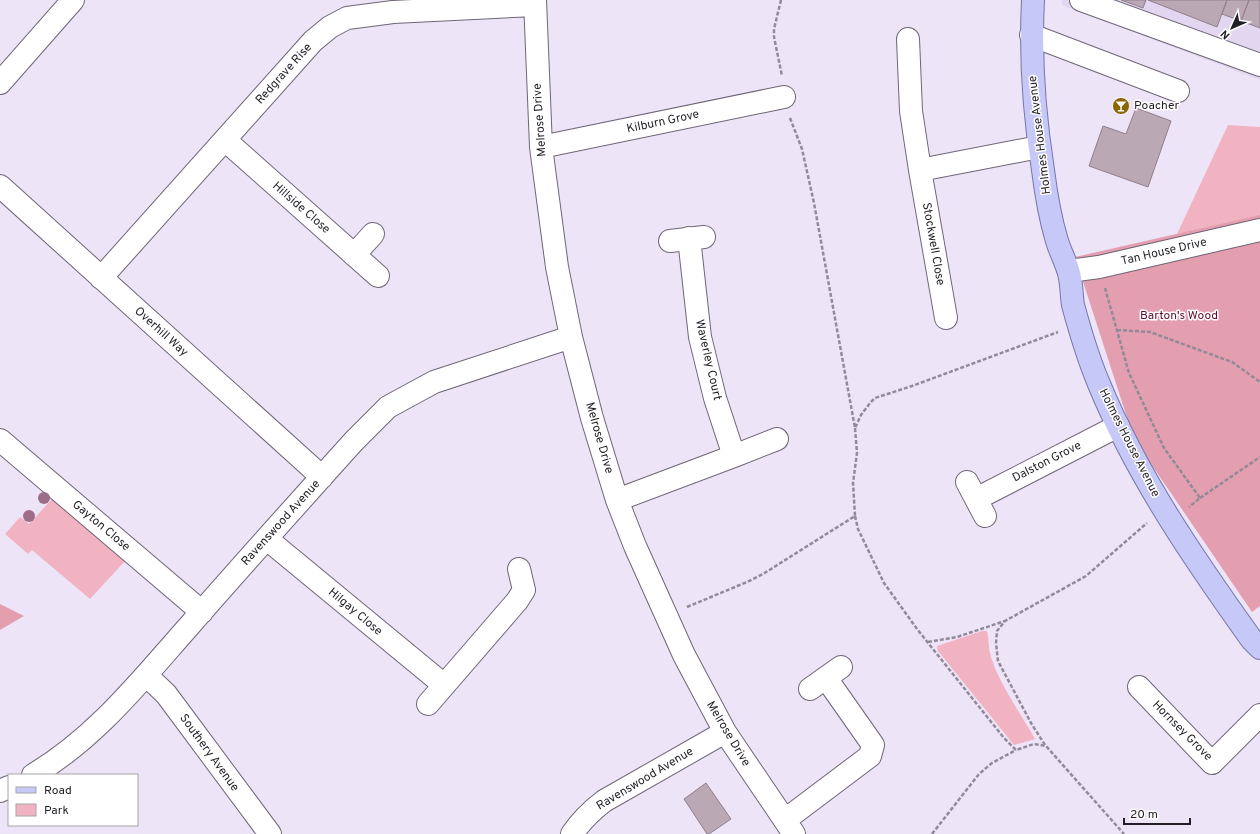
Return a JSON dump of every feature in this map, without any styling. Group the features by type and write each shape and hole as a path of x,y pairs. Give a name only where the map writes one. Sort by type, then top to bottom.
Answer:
{"main road":[{"name":"Holmes House Avenue","path":"1033,0 1031,35 1033,83 1039,147 1050,214 1057,242 1069,271 1073,303 1078,324 1098,383 1118,426 1167,515 1200,567 1257,640"}],"street":[{"path":"0,83 73,0"},
{"path":"1081,0 1260,65"},
{"name":"Redgrave Rise","path":"101,278 313,41 330,28 348,18 393,12 535,3"},
{"name":"Melrose Drive","path":"535,3 541,147 557,267 571,337 592,418 617,500 635,546 684,655 726,732 789,827"},
{"path":"1031,35 1178,91"},
{"name":"Stockwell Close","path":"908,39 911,111 946,318"},
{"name":"Kilburn Grove","path":"541,147 784,97"},
{"name":"Hillside Close","path":"225,140 378,276"},
{"path":"920,170 1039,147"},
{"name":"Overhill Way","path":"0,186 322,477"},
{"name":"Tan House Drive","path":"1069,271 1099,266 1260,230"},
{"path":"354,255 373,234"},
{"name":"Waverley Court","path":"687,239 700,337 715,398 734,456"},
{"name":"Ravenswood Avenue","path":"35,774 55,762 79,744 146,675 354,441 388,407 434,382 571,337"},
{"name":"Dalston Grove","path":"976,499 1118,426"},
{"path":"617,500 777,439"},
{"name":"Gayton Close","path":"0,440 202,612"},
{"name":"Hilgay Close","path":"267,539 444,685"},
{"path":"428,704 517,601 524,590 519,569"},
{"name":"Southery Avenue","path":"146,675 166,694 270,834"},
{"path":"789,827 870,756 873,745 826,678"},
{"name":"Hornsey Grove","path":"1139,687 1212,763 1260,716"},
{"name":"Ravenswood Avenue","path":"572,834 592,810 604,801 726,732"}],"path":[{"path":"782,0 774,29 774,37 780,65 784,97 790,119 802,149 814,202 855,428 857,453 853,483 855,516 858,529 884,583 907,616 1004,738 1016,750"},
{"path":"1099,266 1129,373 1164,448 1200,498"},
{"path":"855,428 861,415 875,398 912,386 1078,324"},
{"path":"1117,330 1150,332 1232,362 1260,382"},
{"path":"928,642 957,637 1005,621 1022,610 1086,576 1167,515 1200,498 1260,457"},
{"path":"666,615 762,574 855,516"},
{"path":"1005,621 997,631 996,643 998,661 1031,723 1046,746 1124,834"},
{"path":"932,834 979,774 992,763 1016,750 1034,744 1046,746"}],"shaded area":[{"path":"1062,0 1260,0 1260,80 1062,5"}],"green space":[{"path":"1228,125 1260,127 1260,230 1169,251"},
{"name":"Barton's Wood","path":"1260,215 1260,606 1252,612 1134,439 1075,257"},
{"path":"53,498 125,561 90,599 32,550 28,554 5,534 20,517 29,524"},
{"path":"0,604 24,616 0,630"},
{"path":"982,631 987,631 990,653 998,674 1035,739 1014,745 938,651 937,646"}],"building":[{"path":"1121,0 1146,0 1143,8"},
{"path":"1148,0 1227,0 1217,27"},
{"path":"1227,0 1249,0 1241,21 1222,14"},
{"path":"1249,0 1260,0 1260,28 1241,21"},
{"path":"1136,108 1171,121 1148,187 1089,166 1103,126 1126,134"},
{"path":"706,783 731,819 709,834 707,834 684,799"}],"place":[{"name":"Poacher","path":"1121,106"}]}
